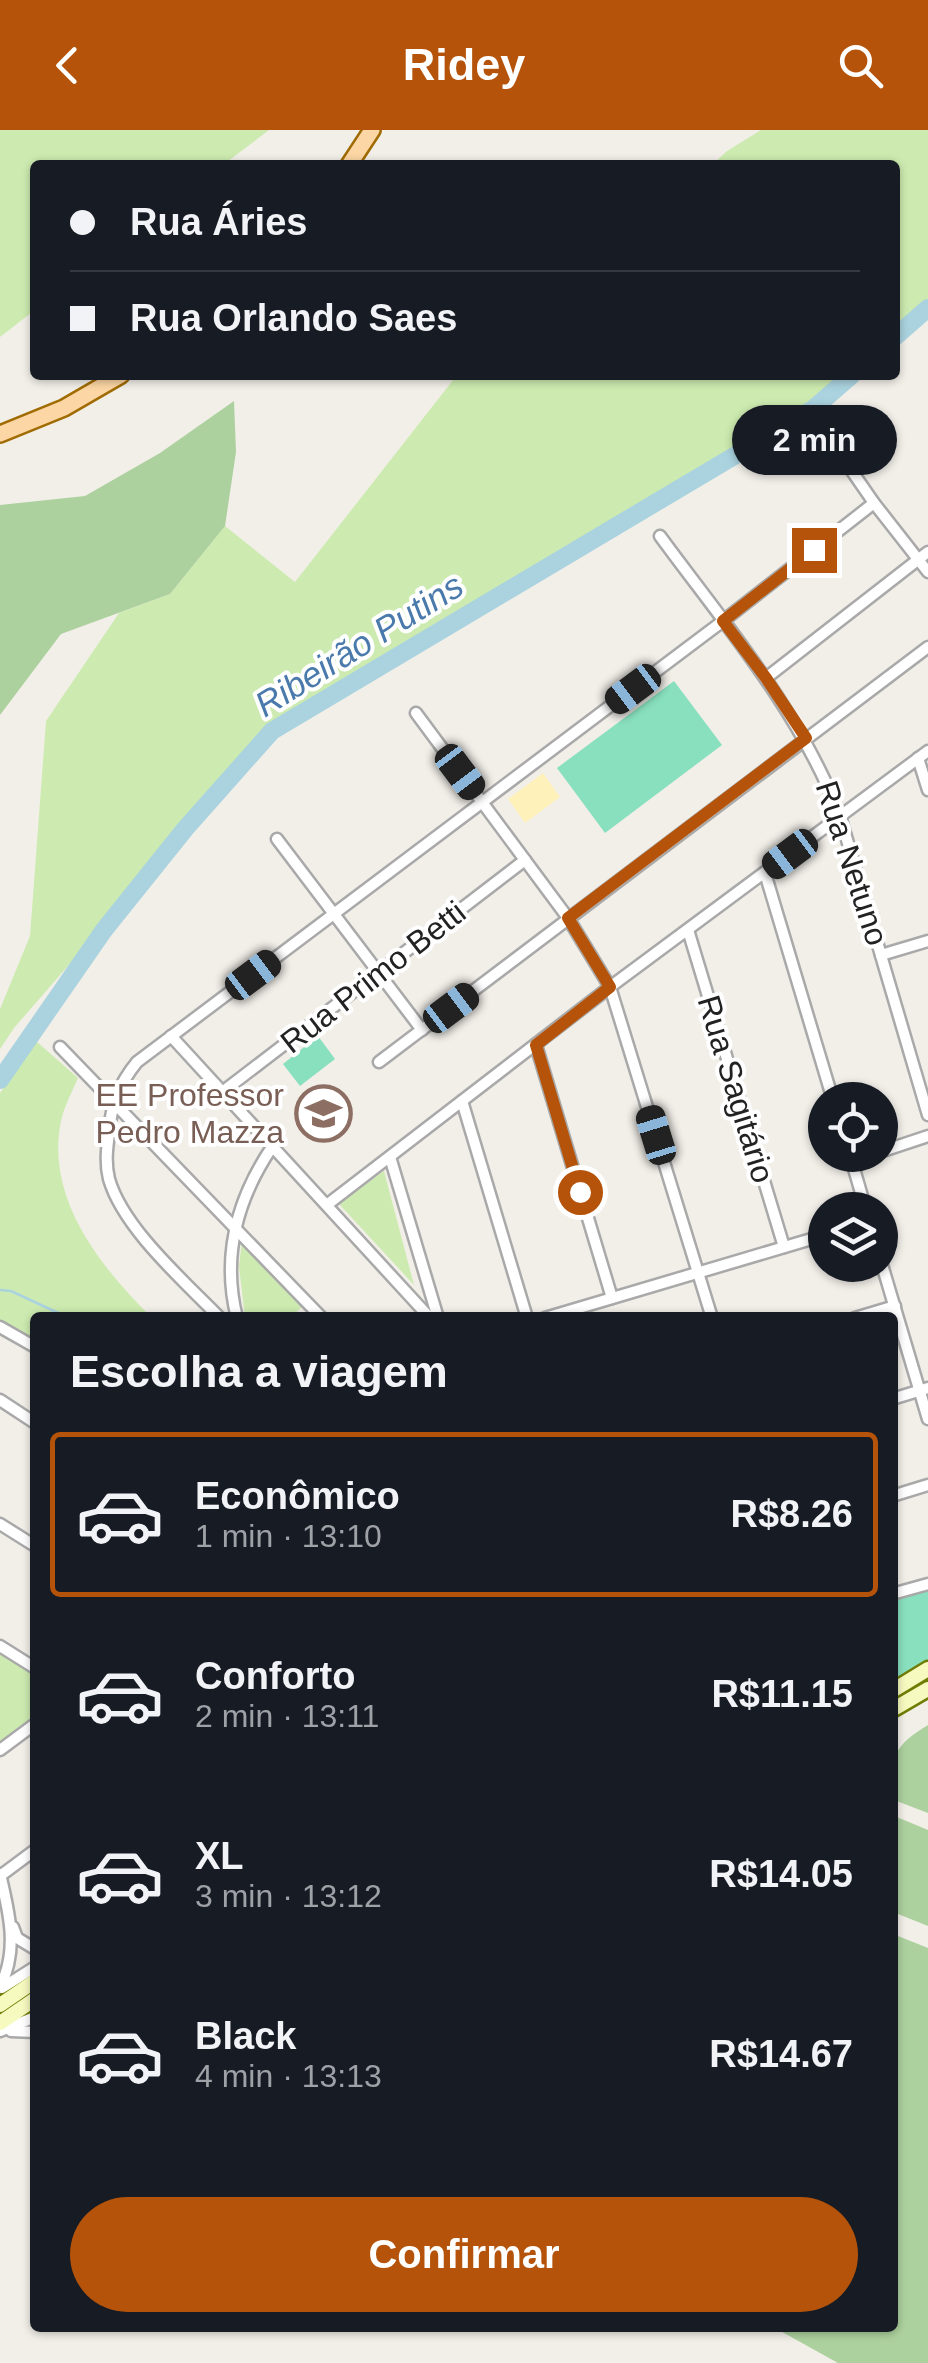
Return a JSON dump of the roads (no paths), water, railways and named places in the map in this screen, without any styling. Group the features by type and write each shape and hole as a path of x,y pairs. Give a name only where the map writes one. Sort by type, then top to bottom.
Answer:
{"main road":[{"path":"352,160 372,130"},
{"path":"0,434 64,408 112,380"},
{"path":"898,1686 928,1669"},
{"path":"898,1706 928,1689"},
{"path":"0,2005 30,1984"},
{"path":"0,2023 30,2003"}],"street":[{"path":"838,451 874,504 923,556 928,572"},
{"path":"214,1312 136,1228 118,1199 106,1165 113,1103 119,1086 137,1062 874,504"},
{"name":"Rua Netuno","path":"660,536 766,678 822,768 840,816 928,1115"},
{"path":"766,678 923,556"},
{"path":"379,1062 928,647"},
{"path":"416,713 568,918 610,987 710,1312"},
{"path":"328,1204 923,754 928,790"},
{"path":"277,839 422,1030"},
{"name":"Rua Primo Betti","path":"221,1093 525,860"},
{"path":"765,873 828,1082"},
{"name":"Rua Sagitário","path":"688,930 784,1247"},
{"path":"882,955 928,942"},
{"path":"171,1036 425,1312"},
{"path":"536,1045 612,1298"},
{"path":"60,1047 316,1312"},
{"path":"462,1101 525,1312"},
{"path":"898,1146 928,1136"},
{"path":"236,1312 230,1256 234,1229 243,1198 272,1147"},
{"path":"390,1157 436,1312"},
{"path":"565,1312 808,1240"},
{"path":"887,1282 896,1312"},
{"path":"414,1300 430,1295"},
{"path":"209,1307 233,1298"},
{"path":"306,1312 311,1306"},
{"path":"874,1312 894,1306"},
{"path":"898,1317 924,1390 928,1419"},
{"path":"0,1327 30,1343"},
{"path":"898,1397 924,1390"},
{"path":"0,1400 30,1420"},
{"path":"898,1494 928,1485"},
{"path":"0,1524 30,1543"},
{"path":"898,1592 928,1584"},
{"path":"0,1646 30,1665"},
{"path":"0,1750 30,1728"},
{"path":"30,1854 0,1875 17,1938 30,1946"},
{"path":"0,1988 8,1972 11,1921"},
{"path":"0,1988 30,1970"},
{"path":"0,2031 30,2019"},
{"path":"0,2031 30,2032"}],"waterway":[{"name":"Ribeirão Putins","path":"900,333 928,308"},
{"name":"Ribeirão Putins","path":"0,1080 104,930 185,829 272,731 813,409 846,380"},
{"path":"0,1290 11,1291 56,1312"}],"place":[{"name":"EE Professor Pedro Mazza","path":"323,1113"}]}
